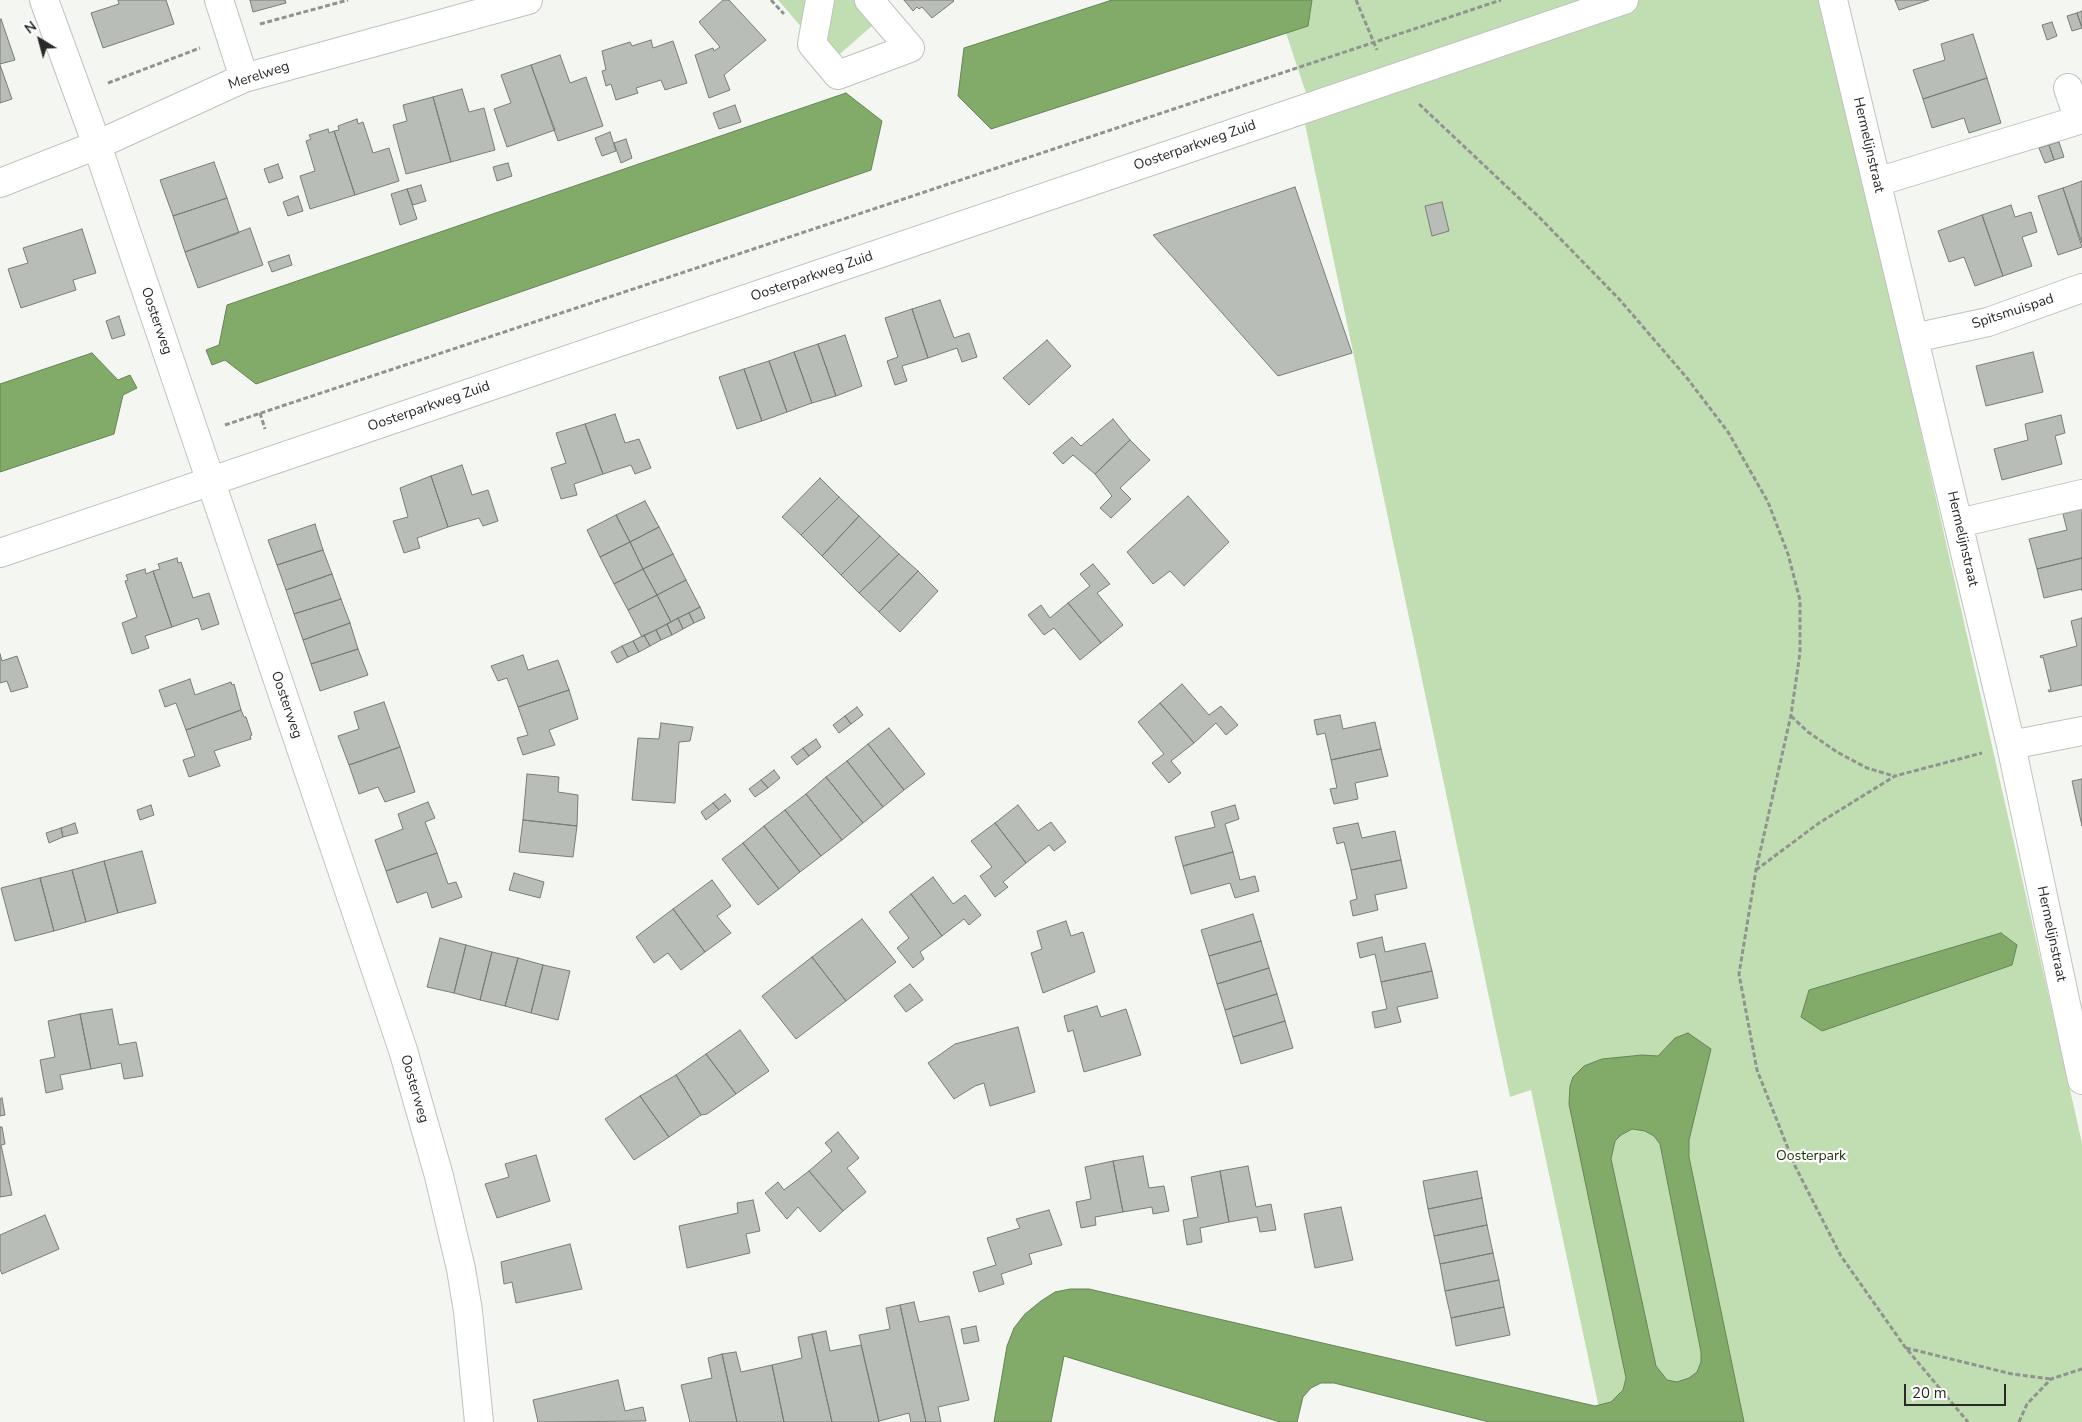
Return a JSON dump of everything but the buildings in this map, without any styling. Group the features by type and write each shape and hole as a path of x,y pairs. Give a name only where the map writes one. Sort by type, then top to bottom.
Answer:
{"street":[{"name":"Oosterweg","path":"44,0 96,145 403,1050 439,1176 461,1269 468,1311 479,1422"},
{"path":"219,0 244,78"},
{"name":"Merelweg","path":"0,183 96,145 244,78 528,0"},
{"path":"820,0 812,44 838,75 910,48 869,0"},
{"name":"Oosterparkweg Zuid","path":"0,553 1624,0"},
{"name":"Hermelijnstraat","path":"1833,0 2011,745 2082,1080"},
{"path":"1876,182 2079,120 2068,88"},
{"name":"Spitsmuispad","path":"1914,338 1988,322 2082,288"},
{"path":"1959,523 2082,494"},
{"path":"2011,745 2082,731"}],"path":[{"path":"1356,0 1374,43 1392,78 1539,217 1620,300 1688,378 1728,432 1768,502 1788,554 1800,600 1800,653 1791,715 1756,870 1739,974 1756,1070 1795,1166 1841,1256 1905,1348 1968,1422"},
{"path":"194,435 1500,0"},
{"path":"1791,715 1808,732 1838,752 1867,768 1895,776"},
{"path":"1756,870 1818,823 1895,776 2011,745"},
{"path":"1905,1348 2003,1372 2051,1379 2082,1369"},
{"path":"2020,1422 2027,1404 2051,1379"}],"green space":[{"path":"778,0 809,0 804,30"},
{"path":"833,0 865,0 881,18 833,60 820,46"},
{"name":"Oosterpark","path":"1278,0 1823,0 2082,1143 2082,1422 1602,1422 1531,1090 1510,1097 1305,124 1315,120 1287,36"}],"shaded area":[{"path":"1112,0 1312,0 1308,26 991,129 958,96 964,48"},
{"path":"846,93 882,121 871,170 256,384 225,360 212,365 206,350 219,345 227,305"},
{"path":"92,353 118,380 130,375 137,388 123,395 114,434 0,472 0,384"},
{"path":"2001,933 2017,945 2012,965 1822,1031 1801,1017 1809,990"},
{"path":"1688,1033 1711,1049 1689,1140 1689,1157 1744,1422 1489,1422 1334,1383 1321,1383 1311,1388 1303,1397 1297,1422 1280,1422 1064,1356 1051,1422 994,1422 1007,1346 1014,1328 1025,1314 1041,1301 1055,1292 1070,1289 1089,1289 1595,1406 1611,1402 1623,1390 1626,1378 1569,1104 1570,1086 1573,1077 1584,1066 1602,1059 1642,1055 1658,1056 1675,1038","holes":["1632,1129 1645,1131 1654,1136 1660,1144 1701,1352 1701,1362 1697,1372 1689,1378 1677,1382 1667,1380 1656,1366 1611,1159 1615,1141 1621,1135"]}]}
